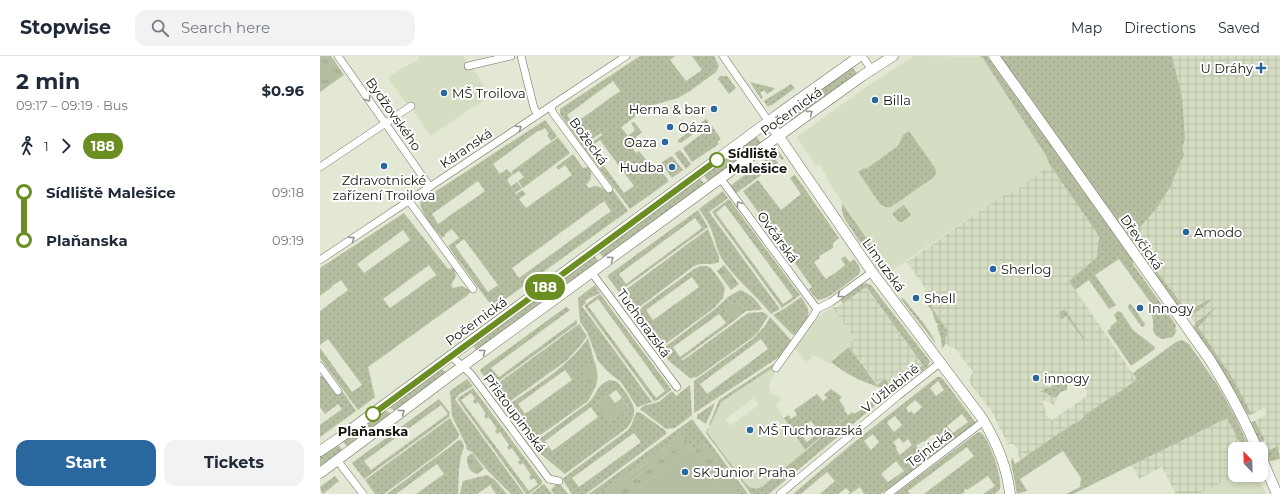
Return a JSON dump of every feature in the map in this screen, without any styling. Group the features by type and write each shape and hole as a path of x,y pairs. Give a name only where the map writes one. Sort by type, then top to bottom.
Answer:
{"street":[{"name":"Bydžovského","path":"338,56 430,186"},
{"path":"468,66 511,56"},
{"path":"521,56 534,108 538,115"},
{"name":"Káranská","path":"320,260 626,56"},
{"name":"Limuzská","path":"723,56 872,272 984,421 1001,457 1008,493"},
{"path":"861,56 872,70"},
{"name":"Počernická","path":"320,451 768,122 861,56"},
{"name":"Počernická","path":"320,473 462,367 779,136 892,56"},
{"name":"Dřevčická","path":"994,56 1210,360 1233,398 1254,442"},
{"path":"320,167 411,106"},
{"name":"Božecká","path":"551,107 553,113 609,189"},
{"name":"Ovčárská","path":"721,179 817,308"},
{"path":"409,201 473,289"},
{"path":"776,368 814,315 817,308 831,302 872,272"},
{"name":"Tuchorazská","path":"592,273 677,387"},
{"name":"Přistoupimská","path":"451,356 471,374 549,479 559,481"},
{"name":"V Úžlabině","path":"780,494 941,362"},
{"path":"320,366 338,391"},
{"name":"Tejnická","path":"888,494 984,421"},
{"path":"337,460 363,494"},
{"path":"1268,473 1277,494"}],"shaded area":[{"name":"MŠ Troilova","path":"418,56 464,56 469,69 473,69 491,97 471,108 431,136 413,110 415,107 407,104 388,78 402,68 419,60"},
{"path":"914,56 982,57 1045,154 1050,165 1014,192 1000,197 891,271 885,262 883,263 826,178 827,177 819,164 816,166 797,137 869,85"},
{"path":"1172,56 1280,56 1280,451 1278,446 1270,450 1268,442 1266,442 1255,421 1267,414 1264,408 1256,412 1251,412 1198,327 1142,252 1133,236 1158,206 1170,187 1185,138 1182,97"},
{"path":"1050,165 1099,236 1097,257 1069,281 1137,380 1086,414 1080,421 1071,425 1021,460 1017,454 1019,452 1014,444 1008,444 990,408 971,385 969,379 973,372 955,348 950,347 946,343 945,338 949,333 928,302 931,300 924,291 926,289 907,262 1000,197 1014,192","holes":["1067,379 1079,383 1086,390 1087,396 1052,420 1046,415 1043,402 1044,400 1054,405 1059,394 1067,390 1067,382 1056,383 1049,388 1048,386 1058,381"]},
{"path":"865,287 923,365 892,389 885,379 878,385 847,344 855,339 832,307 837,307"},
{"path":"832,307 855,339 848,344 849,347 829,364 814,355 806,362 794,349 815,320"},
{"name":"MŠ Tuchorazská","path":"774,367 777,369 771,379 769,387 772,394 780,398 780,401 775,405 805,451 763,486 752,488 745,483 707,432 721,402","holes":["754,398 759,405 730,426 725,419"]},
{"path":"1227,418 1239,442 1228,442 1228,480 1199,494 1176,494 1162,467 1139,479 1131,464"},
{"path":"1228,480 1228,482 1260,482 1266,494 1199,494"}],"green space":[{"path":"320,56 331,56 344,75 320,92"},
{"path":"640,56 675,56 670,60 686,81 702,70 692,56 714,56 719,66 716,72 690,91 678,98 650,106 621,127 628,136 635,130 631,123 634,122 642,132 636,137 640,142 632,147 636,153 639,151 651,166 660,169 668,180 668,182 630,209 584,148 602,135 601,133 583,147 560,114 560,109","holes":["613,81 620,91 574,124 567,115","600,140 634,186 624,193 590,147"]},
{"path":"979,56 987,56 1133,261 1133,264 1176,325 1175,330 1177,330 1173,337 1163,339 1155,334 1151,314 1156,310 1119,259 1095,275 1116,305 1109,309 1089,280 1075,290 1069,281 1097,257 1099,236 1050,165 1045,154 982,57"},
{"path":"999,56 1172,56 1182,97 1185,138 1182,149 1184,154 1170,187 1158,206 1133,236 1137,243 1132,243"},
{"path":"852,67 858,75 790,123 784,115"},
{"path":"720,76 727,76 736,88 729,94 718,79"},
{"path":"750,82 775,89 767,94 764,90 760,93 763,97 761,99"},
{"path":"791,84 795,88 772,105 767,106 764,101"},
{"path":"706,119 708,123 681,143 678,142 678,140"},
{"path":"545,120 557,136 551,141 545,128 540,131 539,130 493,164 500,174 507,169 512,175 507,180 511,186 517,182 522,188 515,193 515,195 522,190 526,194 519,199 526,208 572,175 565,165 558,170 556,167 573,154 583,168 588,167 591,172 591,178 586,185 589,188 594,186 599,187 608,193 613,190 628,211 493,308 448,246 459,238 452,229 442,238 424,215 421,201","holes":["478,181 485,191 438,224 432,214","604,201 611,211 519,278 512,268","464,239 498,285 488,292 455,246"]},
{"path":"712,126 721,139 717,142 719,144 692,162 683,148"},
{"path":"909,131 935,168 936,173 934,177 891,207 885,207 880,204 858,172 864,168 866,169 898,146 903,135"},
{"path":"756,136 762,144 709,182 703,174"},
{"path":"558,137 570,153 523,188 518,181 524,177 519,171 513,175 511,172"},
{"path":"680,150 691,164 686,169 675,154"},
{"path":"776,152 779,152 784,159 782,160 780,157 776,160 778,163 735,194 730,186"},
{"path":"672,156 683,170 672,178 662,162"},
{"path":"794,175 839,238 833,243 833,248 819,256 820,258 814,262 822,274 826,279 833,275 845,265 841,259 845,256 850,262 854,259 860,269 858,275 844,286 831,295 820,300 817,299 809,289 812,287 743,191 758,180 781,210 801,194 790,178"},
{"path":"699,177 705,185 605,260 599,252"},
{"path":"723,191 728,198 709,212 780,309 771,314 722,259 709,225 699,209"},
{"path":"729,199 800,295 782,308 712,212","holes":["725,205 793,297 783,304 716,213"]},
{"path":"842,203 883,262 885,262 891,271 886,272 878,269 844,218"},
{"path":"904,205 911,215 902,222 899,222 893,213"},
{"path":"698,210 708,227 619,292 607,276","holes":["695,218 702,228 626,284 619,274"]},
{"path":"404,213 448,269 454,268 456,276 451,285 453,288 462,286 471,291 468,295 368,367 375,397 358,410 320,358 320,348 352,392 362,385 328,339 320,345 320,311 348,290 341,280 320,296 320,268","holes":["403,230 410,240 364,273 357,264","429,265 436,275 390,308 383,299"]},
{"path":"708,229 719,257 719,262 694,266 632,311 620,294"},
{"path":"1142,252 1187,311 1211,299 1212,300 1194,313 1186,315 1182,314 1141,255"},
{"path":"594,255 600,263 477,351 475,349 474,344"},
{"path":"724,265 739,284 731,290 717,271"},
{"path":"700,266 711,268 725,288 723,298 714,308 660,348 634,313","holes":["692,277 699,287 653,320 646,310"]},
{"path":"866,283 871,285 930,361 928,366 903,386 900,382 923,365 866,287 843,303 840,300 862,284"},
{"path":"595,285 600,293 586,300 586,303 582,306 652,402 637,407 621,382 608,372 598,361 587,332 580,322 578,298"},
{"path":"740,290 752,297 762,309 746,311 737,300 723,311 731,323 682,359 682,361 748,313 762,312 768,316 759,331 753,337 697,377 690,378 669,361 661,350 715,309 728,297","holes":["719,314 726,323 680,357 673,347"]},
{"path":"600,294 671,390 658,400 654,401 585,305","holes":["598,299 665,391 656,398 588,306"]},
{"path":"801,297 808,308 808,316 796,334 793,335 773,315"},
{"path":"900,298 904,299 922,321 935,343"},
{"path":"737,300 746,311 731,323 722,311"},
{"path":"928,302 949,333 945,338 946,343 942,349 937,325 938,323 936,323 932,311 926,303"},
{"path":"1129,304 1132,305 1145,324 1144,327 1141,326 1128,308"},
{"path":"566,307 570,310 491,368 499,377 576,319 577,324 492,386 480,371 481,369"},
{"path":"1216,307 1198,327 1233,379 1250,411 1256,412 1250,415 1247,414 1228,381 1193,329 1195,323"},
{"path":"1065,310 1084,338 1083,339 1066,316 1062,319 1059,313"},
{"path":"1118,311 1121,312 1133,330 1155,347 1155,349 1131,366 1107,331 1117,321 1114,315"},
{"path":"770,317 791,340 779,357 694,413 694,381 754,338 765,326","holes":["761,339 768,349 707,394 700,384"]},
{"path":"579,324 587,336 580,346 566,361 505,405 493,387"},
{"path":"588,338 594,360 588,361 586,364 591,385 596,386 588,401 532,441 507,406 561,367","holes":["565,370 572,380 525,414 518,404"]},
{"path":"1182,340 1189,344 1218,386 1236,418 1247,442 1239,442 1227,418 1073,494 1066,494 1080,487 1081,478 1063,451 1020,479 1027,491 1017,494 1011,462 1012,457 1015,464 1071,425 1080,421 1086,414 1137,380 1133,373 1176,342"},
{"path":"849,347 877,385 885,379 894,391 861,380 845,372 831,362"},
{"path":"591,360 594,360 597,370 596,386 587,382 583,375 584,366"},
{"path":"775,363 776,365 774,367 721,402 710,426 709,425 719,400"},
{"path":"439,369 445,371 445,374 397,412 387,406"},
{"path":"320,376 336,385 356,411 320,437 320,425 342,409 338,404 325,414 320,407"},
{"path":"937,377 941,377 943,379 976,423 881,494 864,494 860,487 850,494 848,494 850,492 846,488 838,494 820,494 835,481 827,472 801,494 793,494 852,444","holes":["938,381 944,390 936,396 930,388","915,400 922,407 914,414 911,411 909,413 906,408","962,414 968,422 953,433 947,426","895,416 902,425 894,432 887,423","873,434 879,442 871,450 864,441","932,435 935,435 939,444 924,455 916,446 923,441 924,442","899,438 903,443 908,439 912,445 900,455 896,449 897,448 893,442","896,461 904,471 888,482 881,474"]},
{"path":"467,379 473,386 458,395 455,399 524,494 511,494 488,471 472,452 467,450 452,416 450,391"},
{"path":"610,380 618,383 630,400 634,407 634,414 630,424 627,428 565,474 542,455 534,443 588,403 605,382","holes":["616,390 629,407 611,421 598,403","591,407 598,417 552,451 545,441"]},
{"path":"1067,382 1067,390 1060,392 1056,398 1040,392 1056,383"},
{"path":"690,385 692,415 675,428 666,429 640,409 643,406 659,402 672,391 676,396"},
{"path":"473,388 542,481 542,484 529,494 526,494 458,398","holes":["471,393 475,398 473,401 475,404 478,402 486,414 484,416 486,419 489,417 497,429 495,431 497,434 500,432 509,445 507,447 509,450 512,448 520,460 518,462 520,465 523,463 531,475 529,477 531,480 534,478 538,484 529,491 461,400"]},
{"path":"831,389 842,397 839,400 848,415 805,450 784,418 789,415 791,419 797,415 794,410 817,394 823,401 827,398 824,395","holes":["811,421 820,432 807,442 798,431"]},
{"path":"609,395 615,403 622,398 629,408 611,421 598,403"},
{"path":"439,399 450,413 449,417 364,479 352,463","holes":["441,405 448,414 371,470 364,461"]},
{"path":"873,400 877,404 769,494 751,494 706,433 707,429 709,428 707,432 745,483 751,488 758,488 763,486 852,412 854,414 869,405"},
{"path":"715,403 706,424 697,418 697,415"},
{"path":"383,409 393,415 348,448 342,440"},
{"path":"636,413 641,413 666,431 666,434 586,494 572,494 562,479 628,430","holes":["634,433 641,442 579,487 572,478"]},
{"path":"450,418 459,434 458,438 384,494 375,494 365,480"},
{"path":"692,419 748,494 738,494 705,444 694,450 681,434 599,494 589,494"},
{"path":"1255,421 1265,440 1262,442 1258,440 1251,422"},
{"path":"980,432 984,435 997,468 1000,489 995,494 983,494 995,486 988,476 967,490 964,490 965,492 962,494 924,494 974,456 967,447 908,491 910,494 895,494 977,433"},
{"path":"681,434 694,450 705,444 738,494 725,494 693,449 631,494 613,494 684,442 681,438 604,494 599,494"},
{"path":"681,438 684,442 613,494 604,494"},
{"path":"459,440 462,441 464,447 459,469 458,494 416,494 444,474 437,464 396,494 387,494"},
{"path":"337,443 343,451 320,468 320,456"},
{"path":"1268,446 1270,450 1278,446 1280,459 1271,461 1268,460"},
{"name":"SK Junior Praha","path":"693,449 725,494 631,494"},
{"path":"472,453 484,469 477,474 470,470 468,465 467,457"},
{"path":"487,475 495,480 507,494 496,494 490,485 477,494 460,494 463,481"},
{"path":"335,476 339,481 323,494 320,487"},
{"path":"557,483 561,485 568,494 554,494 551,490"},
{"path":"544,484 552,494 531,494"}],"bus line":[{"name":"188","path":"373,414 717,160"}],"place":[{"name":"U Dráhy","path":"1261,68"},
{"name":"MŠ Troilova","path":"444,93"},
{"name":"Billa","path":"875,100"},
{"name":"Herna & bar","path":"714,109"},
{"name":"Oáza","path":"670,127"},
{"name":"Oaza","path":"665,142"},
{"name":"Sídliště Malešice","path":"717,160"},
{"name":"Zdravotnické zařízení Troilova","path":"384,166"},
{"name":"Hudba","path":"672,167"},
{"name":"Amodo","path":"1186,232"},
{"name":"Sherlog","path":"993,269"},
{"name":"Shell","path":"916,298"},
{"name":"Innogy","path":"1140,308"},
{"name":"innogy","path":"1036,378"},
{"name":"Plaňanska","path":"373,414"},
{"name":"MŠ Tuchorazská","path":"750,430"},
{"name":"SK Junior Praha","path":"685,472"}]}
